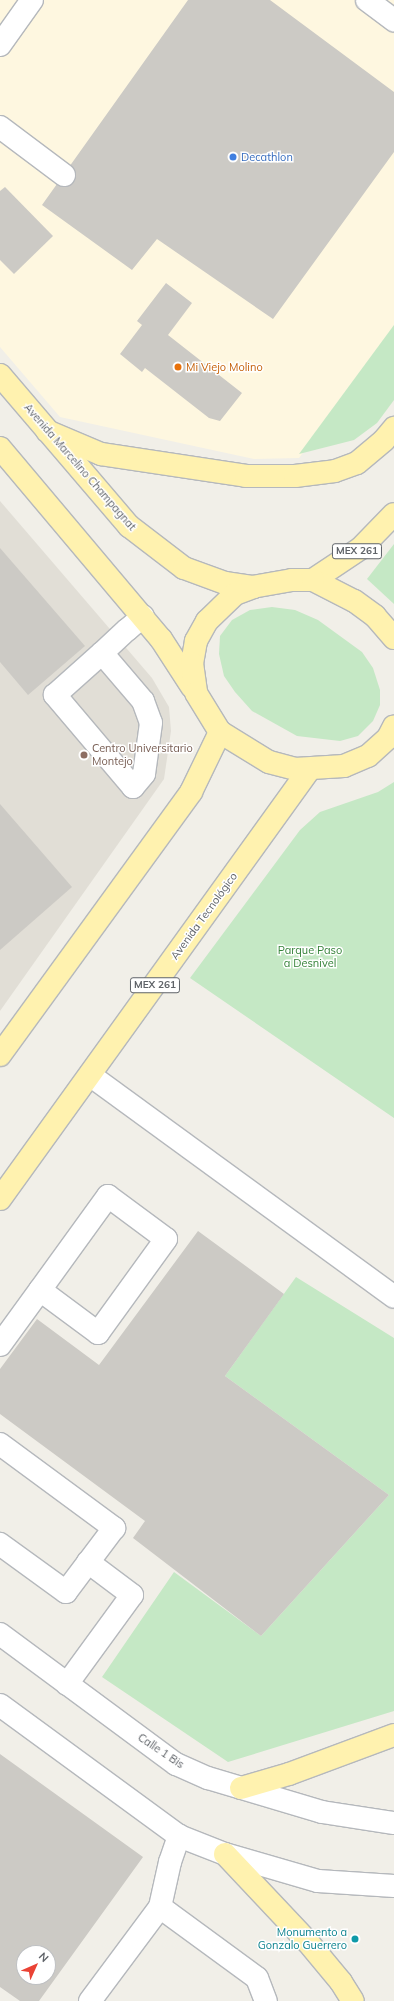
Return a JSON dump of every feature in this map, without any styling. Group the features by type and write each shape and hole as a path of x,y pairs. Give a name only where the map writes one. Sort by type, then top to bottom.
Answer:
{"main road":[{"name":"Avenida Marcelino Champagnat","path":"0,375 129,526 184,568 225,583 254,587"},
{"path":"47,430 101,454 246,476 295,476 335,471 357,463 384,440 394,428"},
{"path":"0,448 161,639 220,732 269,762 295,769 309,770 344,766 368,756 388,738 394,726"},
{"name":"MEX 261","path":"313,580 361,548 394,514"},
{"path":"196,693 192,664 196,641 207,621 222,606 235,594 254,587 313,580 354,601 374,616 394,638"},
{"path":"0,1055 191,792 220,732"},
{"name":"Avenida Tecnológico","path":"0,1200 309,770"},
{"path":"241,1788 289,1774 394,1734"},
{"path":"225,1854 307,1941 341,1982 353,2001"}],"street":[{"path":"0,45 32,0"},
{"path":"367,0 394,20"},
{"path":"0,127 64,175"},
{"path":"102,653 144,702 151,723 144,774 133,787 55,695 143,616"},
{"path":"90,1074 394,1297"},
{"path":"0,1345 108,1196 166,1239 98,1333 40,1290"},
{"path":"0,1444 114,1528 66,1592 0,1544"},
{"path":"67,1684 132,1595 88,1562"},
{"name":"Calle 1 Bis","path":"0,1634 176,1764 241,1788 322,1812 394,1823"},
{"path":"0,1704 179,1836 225,1854 318,1881 394,1886"},
{"path":"90,2001 160,1907 170,1862 179,1836"},
{"path":"160,1907 257,1978 266,2001"}],"shaded area":[{"path":"0,0 394,0 394,330 299,458 254,459 60,417 0,347"},
{"name":"Centro Universitario Montejo","path":"0,501 152,678 169,707 171,731 164,779 0,1011"}],"green space":[{"path":"394,325 394,400 377,423 354,440 299,454"},
{"path":"394,544 394,604 367,579"},
{"path":"272,607 295,610 318,620 362,652 373,668 380,690 380,705 373,721 358,736 340,741 297,736 252,711 235,692 224,676 219,654 220,636 232,620 250,610"},
{"name":"Parque Paso a Desnivel","path":"394,782 394,1118 190,978 300,830 320,812 378,792"},
{"path":"296,1277 394,1338 394,1711 228,1762 102,1677 174,1572 261,1636 389,1495 225,1376"}],"building":[{"name":"Decathlon","path":"188,0 270,0 394,92 394,152 273,319 157,239 132,270 42,205"},
{"path":"5,187 53,236 14,274 0,260 0,191"},
{"path":"166,283 192,303 168,335 242,393 220,421 209,418 145,368 142,372 120,354 142,325 137,321"},
{"path":"0,548 85,646 28,695 0,662"},
{"path":"0,804 72,887 0,950"},
{"path":"198,1231 284,1294 225,1376 389,1495 261,1636 133,1538 145,1521 0,1414 0,1369 37,1319 99,1365"},
{"path":"0,1754 143,1857 56,1977 56,1945 16,1945 16,1985 51,1985 39,2001 20,2001 0,1987"}],"place":[{"name":"Decathlon","path":"233,157"},
{"name":"Mi Viejo Molino","path":"178,367"},
{"name":"Centro Universitario Montejo","path":"84,755"},
{"name":"Monumento a Gonzalo Guerrero","path":"355,1939"}]}
